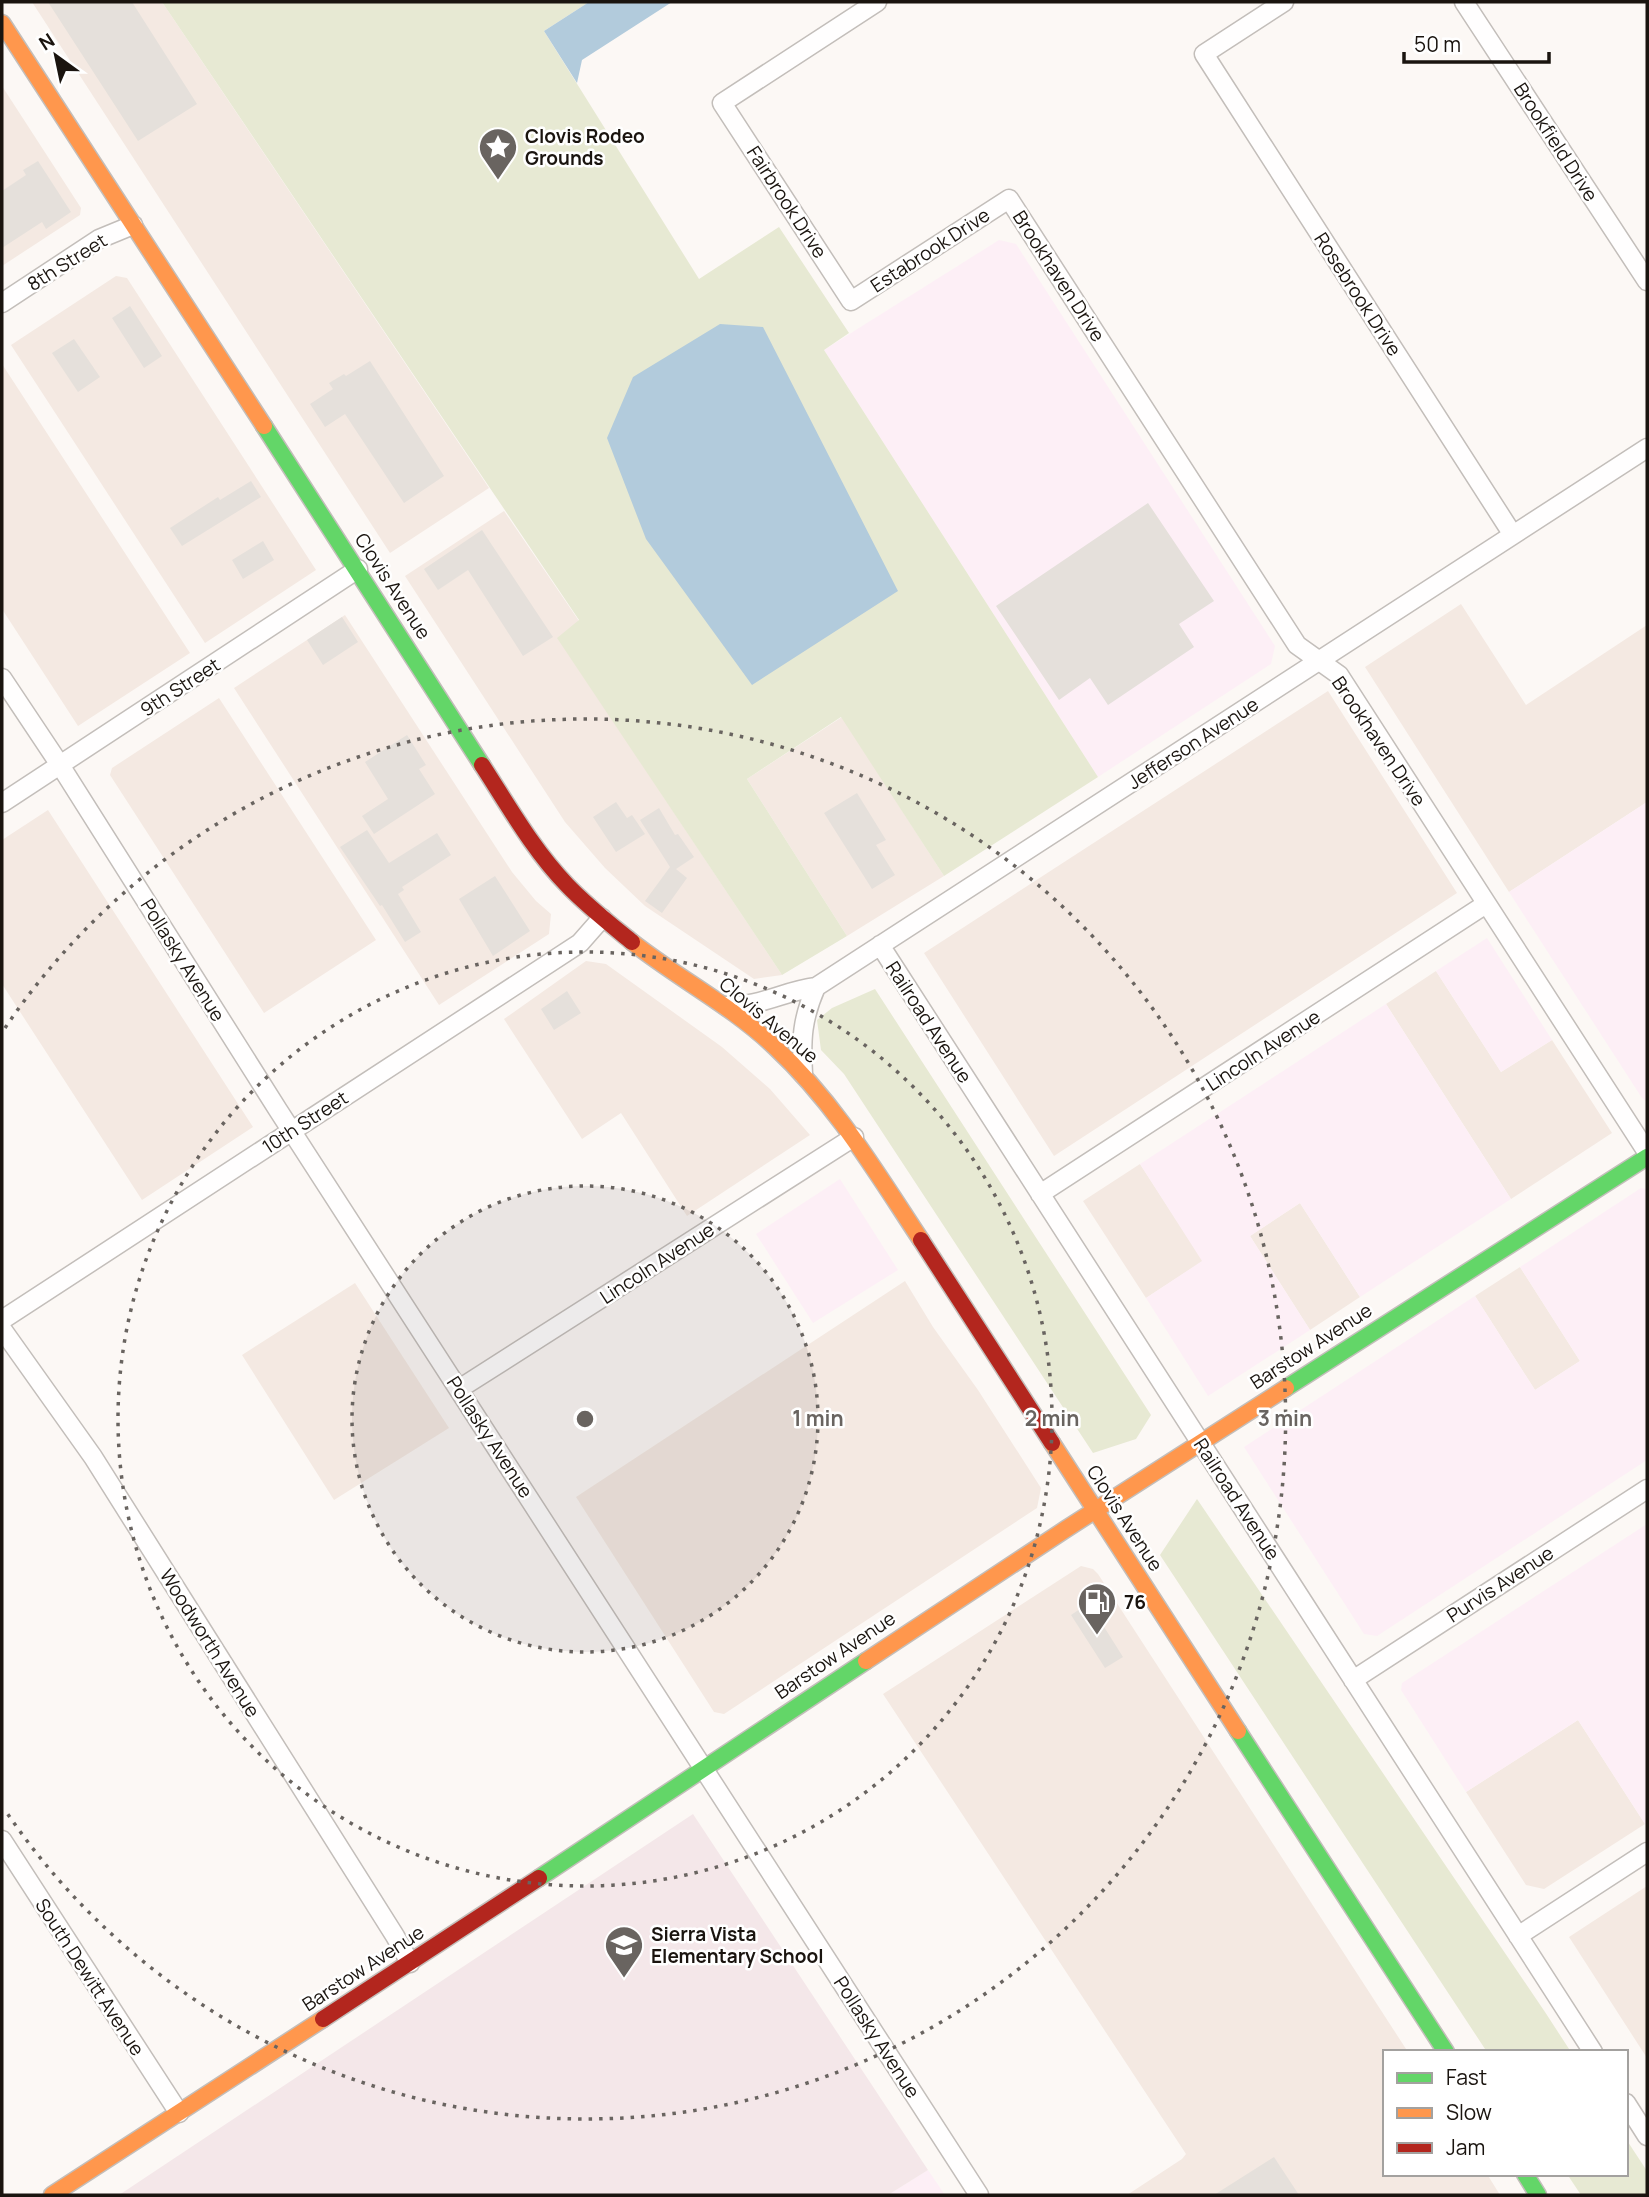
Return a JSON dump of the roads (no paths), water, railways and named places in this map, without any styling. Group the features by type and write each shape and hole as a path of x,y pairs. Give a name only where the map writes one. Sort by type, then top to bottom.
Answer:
{"main road":[{"name":"Clovis Avenue","path":"2,23 358,569 521,826 565,883 602,918 663,966 726,1006 803,1074 855,1137 1445,2050"},
{"name":"Barstow Avenue","path":"52,2195 410,1963 1094,1510 1647,1154"},
{"path":"1526,2176 1538,2195"}],"street":[{"name":"Fairbrook Drive","path":"852,301 722,103 877,2"},
{"name":"Rosebrook Drive","path":"1284,2 1204,54 1513,535"},
{"name":"Brookfield Drive","path":"1464,2 1647,281"},
{"name":"Estabrook Drive","path":"852,301 1009,199"},
{"name":"Brookhaven Drive","path":"1009,199 1297,645 1339,675 1647,1154"},
{"name":"8th Street","path":"2,303 99,239 133,225"},
{"name":"Jefferson Avenue","path":"726,1006 757,1004 795,990 816,987 1647,448"},
{"name":"9th Street","path":"2,803 358,569"},
{"name":"Pollasky Avenue","path":"2,678 979,2195"},
{"name":"Lincoln Avenue","path":"1040,1194 1486,904"},
{"name":"10th Street","path":"2,1320 580,943 602,918"},
{"name":"Railroad Avenue","path":"880,945 1592,2050"},
{"path":"803,1074 804,1018 816,987"},
{"name":"Lincoln Avenue","path":"459,1389 855,1137"},
{"name":"Woodworth Avenue","path":"2,1329 93,1457 410,1963"},
{"name":"Purvis Avenue","path":"1353,1680 1647,1489"},
{"name":"South Dewitt Avenue","path":"2,1840 179,2113"},
{"path":"1518,1936 1647,1852"},
{"path":"1628,2106 1647,2136"}],"water":[{"path":"589,2 672,2 582,60 577,83 544,31"},
{"path":"720,324 763,327 898,591 752,685 646,539 607,438 633,377"}],"place":[{"name":"Clovis Rodeo Grounds","path":"498,181"},
{"name":"76","path":"1097,1636"},
{"name":"Sierra Vista Elementary School","path":"624,1979"}]}
